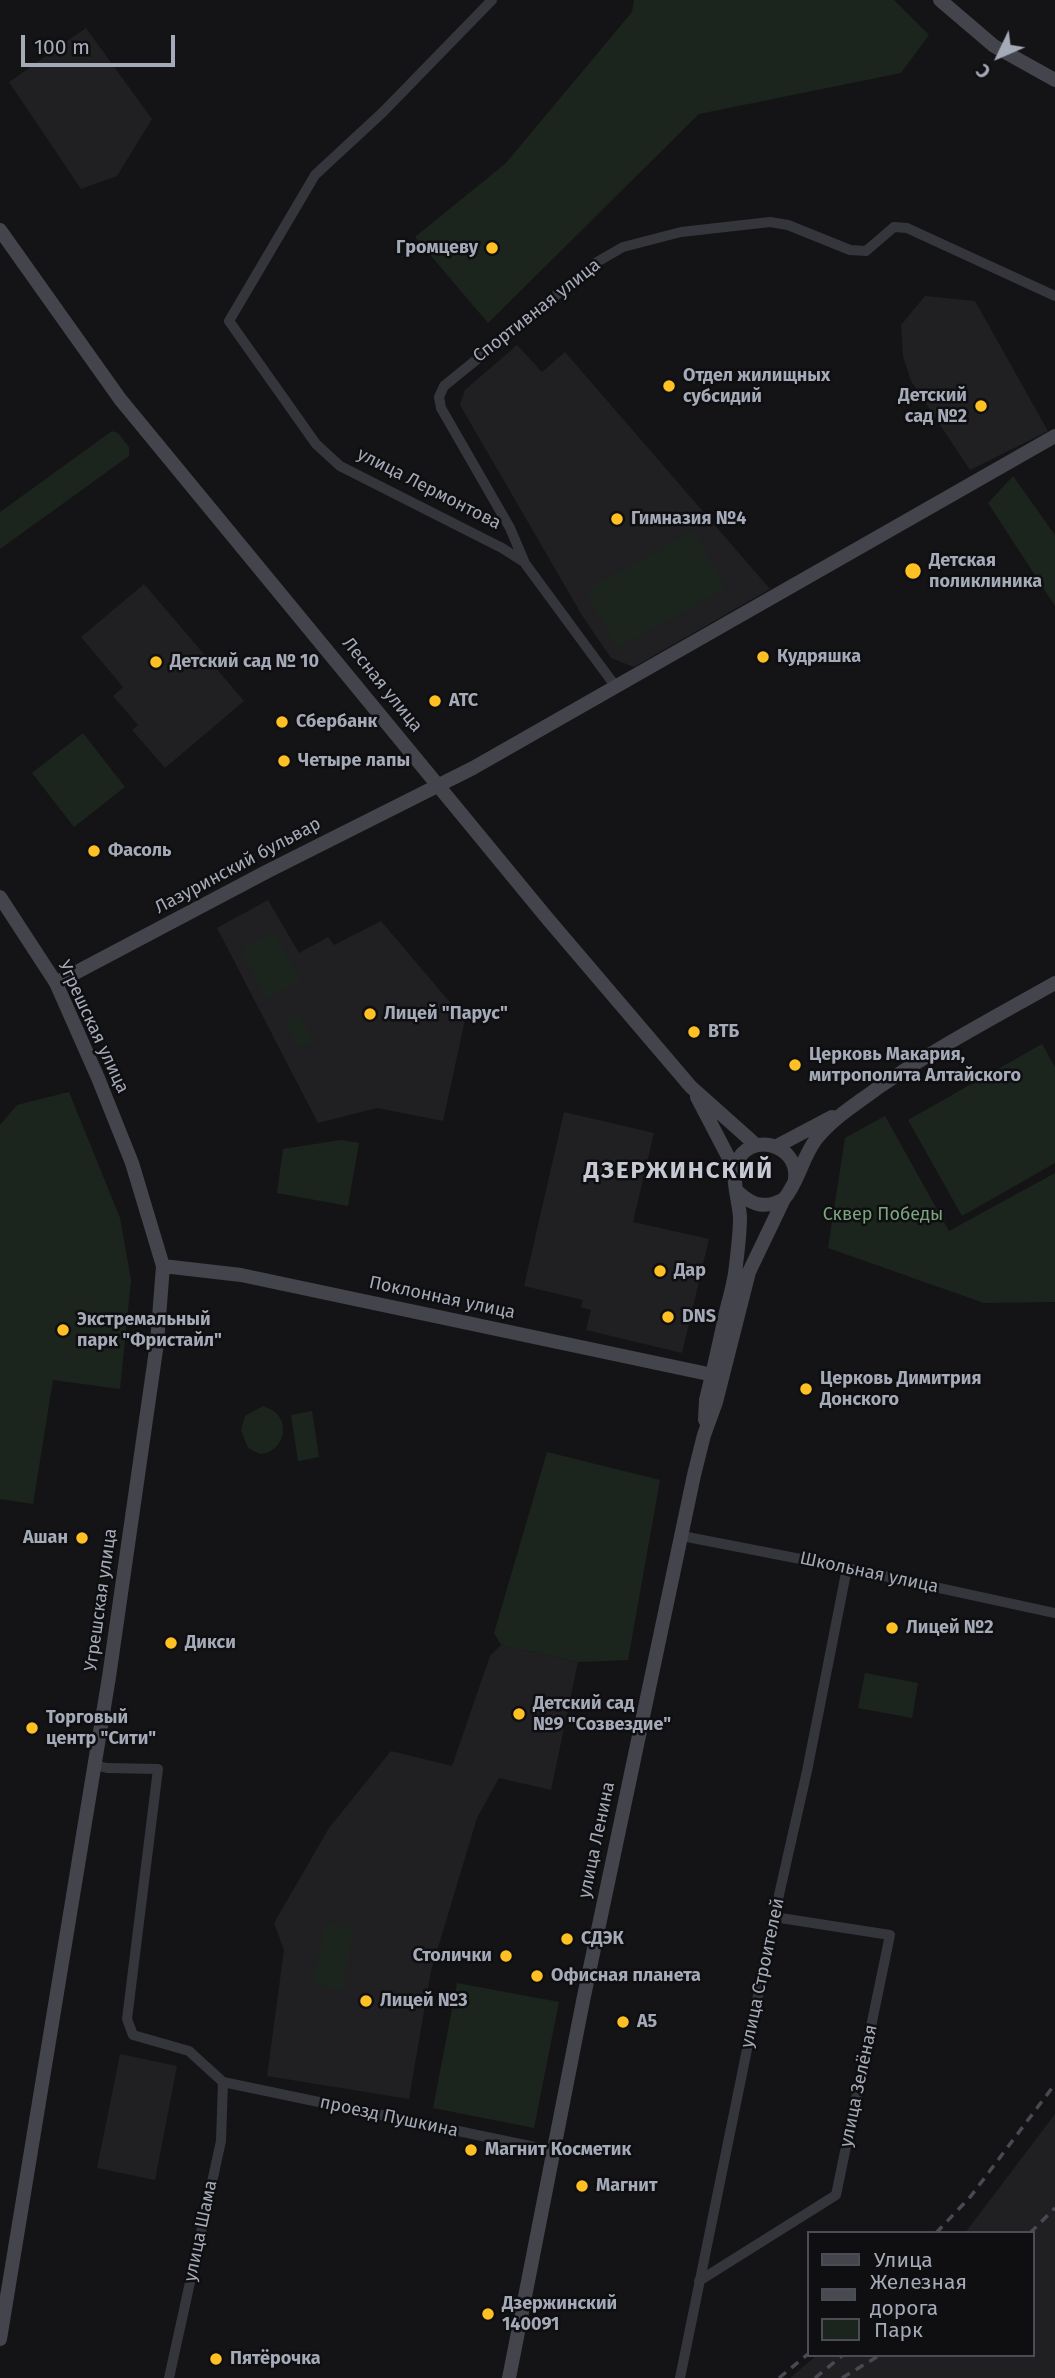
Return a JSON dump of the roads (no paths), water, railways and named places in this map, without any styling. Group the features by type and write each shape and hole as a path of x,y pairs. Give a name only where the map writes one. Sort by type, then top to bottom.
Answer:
{"street":[{"name":"улица Лермонтова","path":"492,0 383,112 316,175 229,321 316,444 340,466 502,548 524,562 616,687"},
{"path":"940,0 994,46 1055,80"},
{"name":"Спортивная улица","path":"524,562 510,528 440,408 439,397 444,386 597,262 623,247 681,232 770,222 788,225 850,250 866,251 894,227 907,228 1055,296"},
{"name":"Лесная улица","path":"0,230 120,399 547,918 691,1087 756,1145"},
{"path":"439,785 1055,436"},
{"name":"Лазуринский бульвар","path":"55,983 439,785"},
{"name":"Угрешская улица","path":"0,897 55,983 98,1078 132,1163 163,1266 157,1343 109,1677 0,2339"},
{"name":"улица Ленина","path":"756,1145 777,1146 843,1113 929,1053 1055,983"},
{"name":"улица Ленина","path":"691,1087 734,1168 740,1220 736,1269 706,1400 704,1435"},
{"name":"улица Ленина","path":"509,2378 583,2001 704,1435 716,1402 749,1272 794,1184 806,1154 818,1137 843,1113"},
{"path":"734,1168 739,1157 756,1145"},
{"path":"777,1146 791,1160 795,1173 794,1184"},
{"path":"738,1192 758,1205 775,1204 784,1199"},
{"name":"Поклонная улица","path":"163,1266 241,1275 713,1375"},
{"name":"Школьная улица","path":"682,1536 1055,1613"},
{"name":"улица Строителей","path":"680,2378 847,1568"},
{"path":"94,1765 107,1768 158,1769 127,2019 133,2035 189,2051 223,2082"},
{"name":"улица Зелёная","path":"699,2281 836,2195 890,1935 774,1917"},
{"name":"проезд Пушкина","path":"223,2082 554,2151"},
{"name":"улица Шама","path":"169,2378 221,2141 223,2082"}],"railway":[{"path":"938,2231 971,2196 1055,2084"},
{"path":"1032,2231 1055,2208"},
{"path":"779,2378 806,2356"},
{"path":"815,2378 841,2357"},
{"path":"842,2378 877,2357"}],"place":[{"name":"Громцеву","path":"492,248"},
{"name":"Отдел жилищных субсидий","path":"669,386"},
{"name":"Детский сад №2","path":"981,406"},
{"name":"Гимназия №4","path":"617,519"},
{"name":"Детская поликлиника","path":"913,571"},
{"name":"Кудряшка","path":"763,657"},
{"name":"Детский сад № 10","path":"156,662"},
{"name":"АТС","path":"435,701"},
{"name":"Сбербанк","path":"282,722"},
{"name":"Четыре лапы","path":"284,761"},
{"name":"Фасоль","path":"94,851"},
{"name":"Лицей \"Парус\"","path":"370,1014"},
{"name":"ВТБ","path":"694,1032"},
{"name":"Церковь Макария, митрополита Алтайского","path":"795,1065"},
{"name":"Дар","path":"660,1271"},
{"name":"DNS","path":"668,1317"},
{"name":"Экстремальный парк \"Фристайл\"","path":"63,1330"},
{"name":"Церковь Димитрия Донского","path":"806,1389"},
{"name":"Ашан","path":"82,1538"},
{"name":"Лицей №2","path":"892,1628"},
{"name":"Дикси","path":"171,1643"},
{"name":"Детский сад №9 \"Созвездие\"","path":"519,1714"},
{"name":"Торговый центр \"Сити\"","path":"32,1728"},
{"name":"СДЭК","path":"567,1939"},
{"name":"Столички","path":"506,1956"},
{"name":"Офисная планета","path":"537,1976"},
{"name":"Лицей №3","path":"366,2001"},
{"name":"А5","path":"623,2022"},
{"name":"Магнит Косметик","path":"471,2150"},
{"name":"Магнит","path":"582,2186"},
{"name":"Дзержинский 140091","path":"488,2314"},
{"name":"Пятёрочка","path":"216,2359"}],"district":[{"name":"ДЗЕРЖИНСКИЙ","path":"679,1171"}],"park label":[{"name":"Сквер Победы","path":"883,1215"}]}
